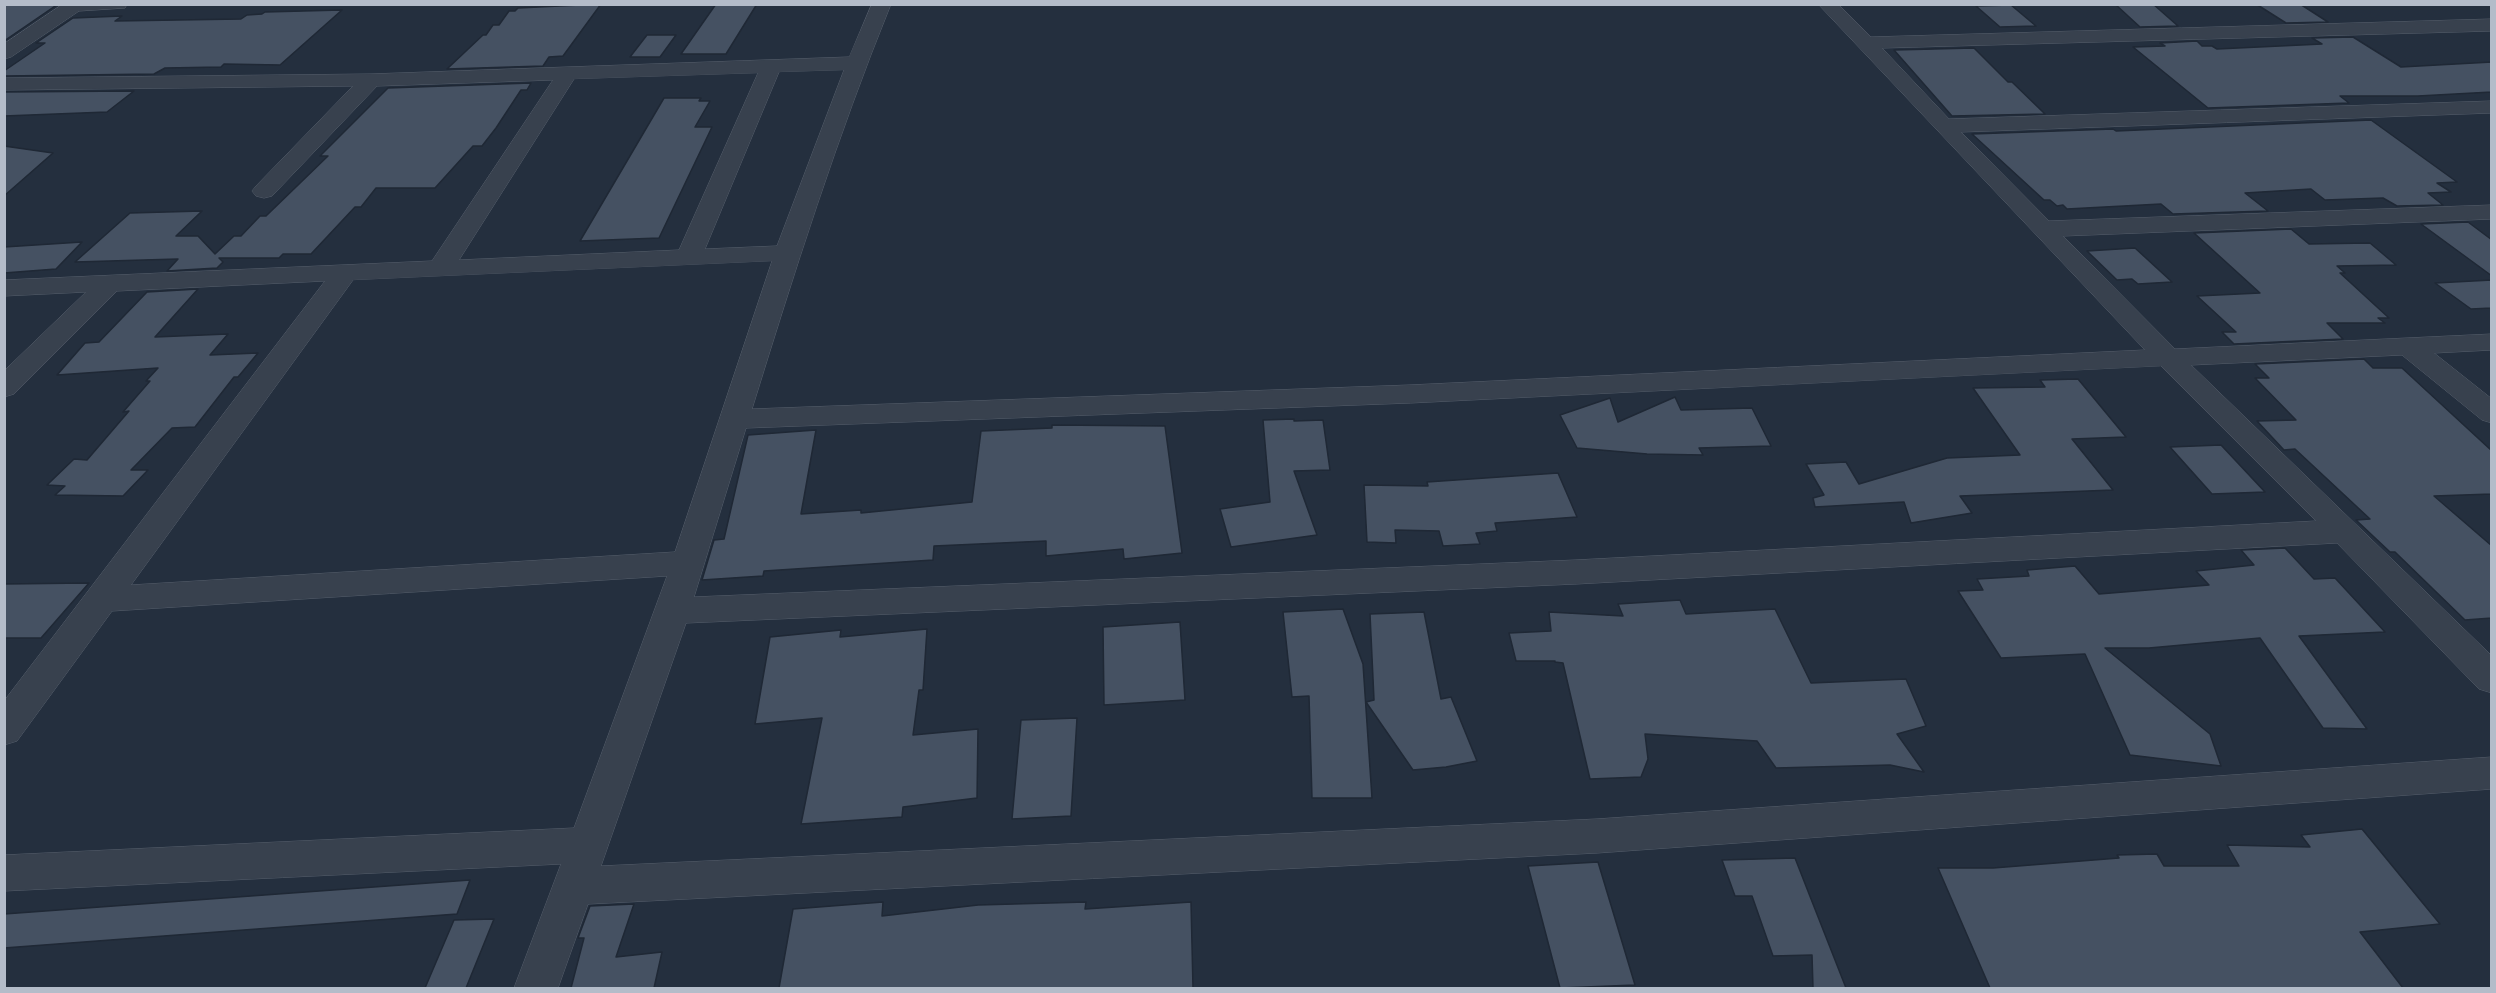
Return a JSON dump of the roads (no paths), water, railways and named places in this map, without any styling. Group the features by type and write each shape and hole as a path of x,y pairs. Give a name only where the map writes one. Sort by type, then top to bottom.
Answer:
{"street":[{"path":"4,53 75,5 118,4"},
{"path":"536,988 673,611 788,253 857,63 882,4"},
{"path":"1827,4 2168,358 2492,679"},
{"path":"1866,42 2492,25"},
{"path":"4,84 371,80 857,63"},
{"path":"689,257 771,66"},
{"path":"440,269 568,73"},
{"path":"264,191 371,80"},
{"path":"1943,126 2492,106"},
{"path":"2043,229 2492,212"},
{"path":"4,288 788,253"},
{"path":"4,730 345,273"},
{"path":"4,388 108,285"},
{"path":"733,419 1421,394 2492,342"},
{"path":"2407,345 2492,414"},
{"path":"673,611 1565,572 2345,531"},
{"path":"102,599 688,563"},
{"path":"572,886 1597,836 2492,773"},
{"path":"4,873 587,845"}]}
